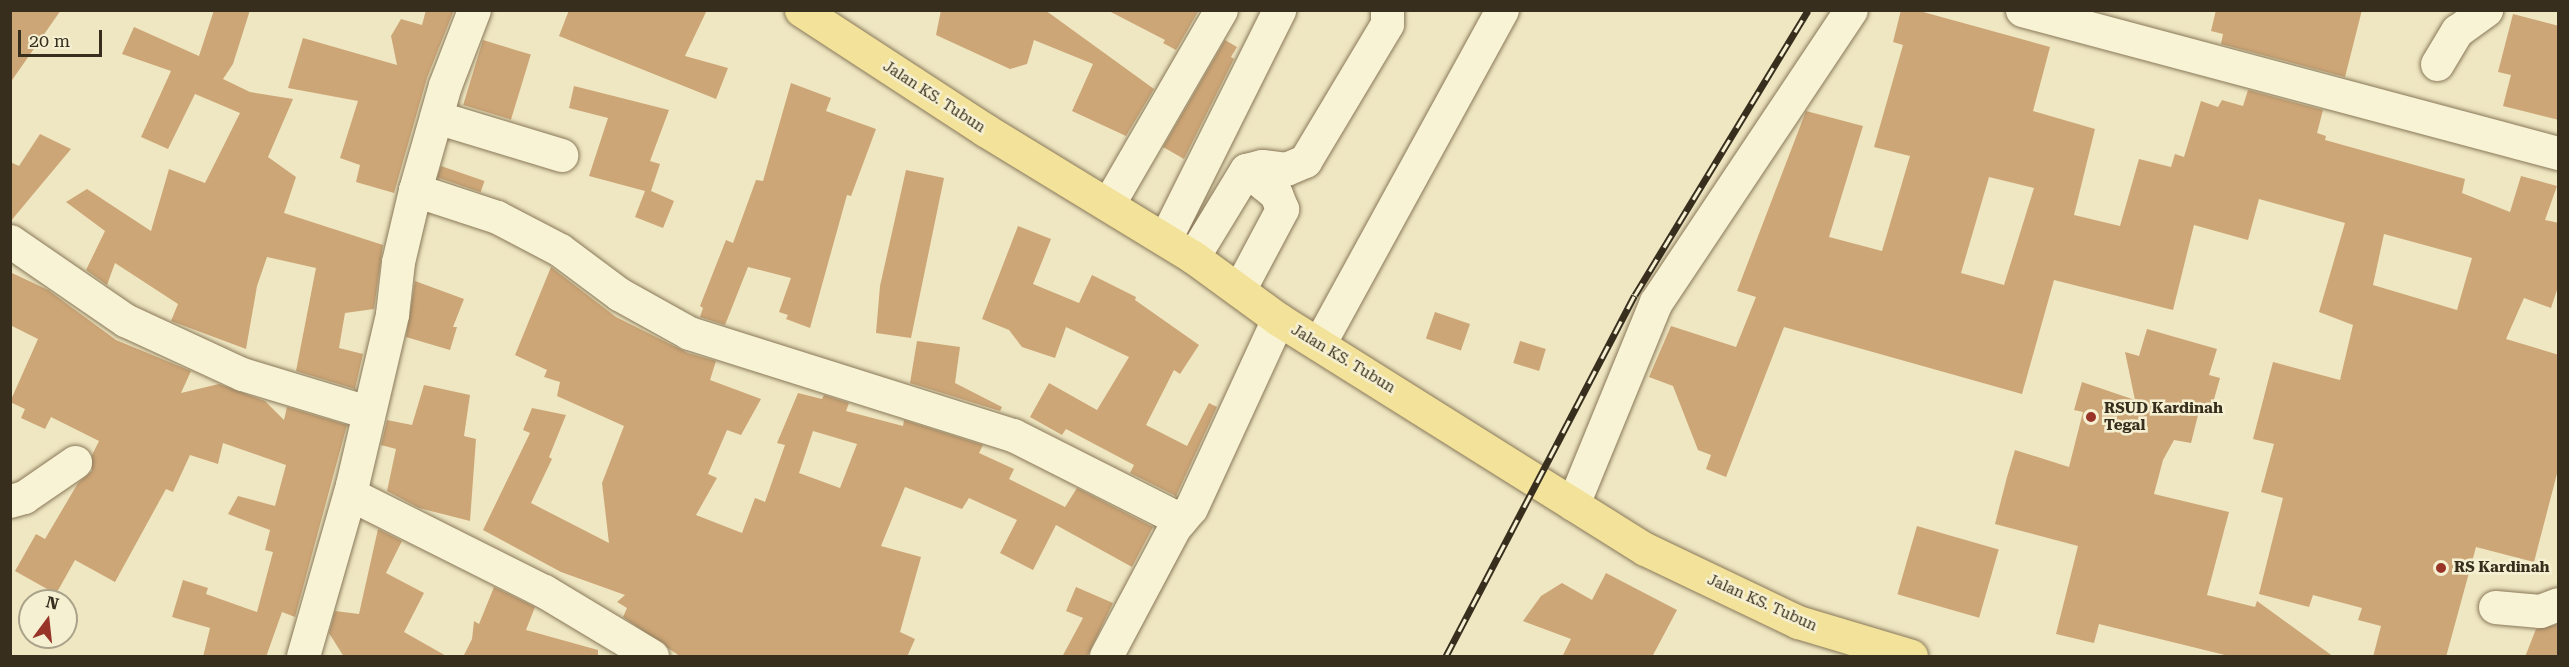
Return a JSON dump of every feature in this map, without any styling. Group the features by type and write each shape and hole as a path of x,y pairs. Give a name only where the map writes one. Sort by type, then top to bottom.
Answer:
{"main road":[{"name":"Jalan KS. Tubun","path":"801,10 985,130 1109,203 1193,257 1278,319 1645,549 1798,622 1911,657"}],"street":[{"path":"303,657 350,494 367,412 392,314 398,262 415,189 436,117 474,10"},
{"path":"1109,203 1221,10"},
{"path":"1165,239 1280,10"},
{"path":"1193,257 1246,170 1262,166 1286,169 1305,161 1387,24 1387,10"},
{"path":"1319,344 1502,10"},
{"path":"1573,504 1656,302 1851,10"},
{"path":"2022,10 2559,153"},
{"path":"2437,64 2457,31 2486,10"},
{"path":"436,117 561,155"},
{"path":"1239,290 1282,209 1276,194 1246,170"},
{"path":"415,189 518,228 560,250 619,294 688,333 1013,435 1181,520"},
{"path":"10,241 125,320 242,374 367,412"},
{"path":"1106,657 1181,520 1191,508 1278,319"},
{"path":"10,501 24,497 75,462"},
{"path":"350,494 544,591 652,657"},
{"path":"2495,607 2540,611 2559,604"}],"building":[{"path":"10,10 61,10 10,83"},
{"path":"214,10 250,10 233,64 223,79 250,92 293,99 268,157 296,177 284,213 383,245 374,309 345,313 339,348 363,354 355,389 296,371 316,268 267,257 257,286 246,349 171,321 178,304 115,263 107,285 86,270 105,231 66,202 87,189 151,231 169,169 205,183 240,113 195,94 168,149 141,137 171,71 122,54 134,27 199,56"},
{"path":"426,10 454,10 427,78 394,193 356,182 360,165 340,158 358,101 288,88 303,38 397,65 391,36 401,19 422,25"},
{"path":"569,10 707,10 685,56 728,68 716,99 559,36"},
{"path":"941,10 1045,10 1154,89 1126,136 1072,111 1093,64 1034,40 1027,64 1010,69 936,35"},
{"path":"1107,10 1199,10 1176,50 1163,43 1165,40"},
{"path":"1901,10 1916,10 2050,47 2033,111 2095,129 2074,215 2120,226 2139,159 2171,167 2175,154 2184,157 2201,101 2218,107 2222,100 2243,106 2248,90 2323,110 2317,133 2326,136 2325,140 2465,179 2462,193 2510,212 2521,176 2557,186 2545,220 2559,223 2559,284 2551,308 2524,298 2506,339 2559,355 2559,466 2534,562 2476,547 2446,657 2373,657 2381,626 2358,620 2362,608 2313,595 2309,607 2259,594 2283,498 2261,492 2274,444 2253,439 2273,362 2340,380 2353,325 2319,312 2345,223 2259,199 2248,240 2194,225 2173,310 2054,280 2022,394 1784,327 1726,477 1706,469 1711,455 1698,450 1673,386 1649,377 1671,326 1736,347 1756,297 1737,291 1806,111 1863,126 1829,237 1882,251 1910,156 1874,147 1903,45 1893,42","holes":["1989,177 2034,188 2004,285 1961,273","2384,234 2472,258 2457,310 2373,285"]},
{"path":"2216,10 2362,10 2345,77 2221,44 2223,34 2211,31"},
{"path":"2513,14 2559,26 2559,120 2503,106 2511,75 2498,72"},
{"path":"483,40 531,55 511,120 463,105"},
{"path":"1225,40 1237,47 1231,57 1234,59 1184,159 1163,147"},
{"path":"791,83 831,98 826,111 876,129 851,196 847,195 810,328 786,319 788,315 779,312 791,278 748,267 725,325 700,317 703,308 700,306 726,240 733,243 756,180 763,181"},
{"path":"574,86 669,110 650,161 660,164 651,191 674,201 663,228 635,217 645,191 589,176 608,118 569,108"},
{"path":"40,134 71,149 10,222 10,162 19,166"},
{"path":"441,166 484,181 481,192 437,177"},
{"path":"906,170 944,178 911,338 876,333 880,286"},
{"path":"1018,226 1051,239 1033,284 1079,303 1092,275 1136,297 1135,300 1199,345 1180,374 1174,370 1146,425 1187,446 1209,403 1217,407 1176,496 1130,473 1134,465 1066,429 1062,435 1030,417 1049,383 1097,410 1129,357 1066,327 1055,358 1022,347 1009,330 982,319"},
{"path":"551,267 616,317 688,353 716,361 710,380 761,399 741,435 727,430 708,474 717,478 696,515 742,533 755,498 765,502 785,445 777,443 798,393 822,399 824,395 849,403 846,411 903,426 904,420 983,445 979,453 1014,469 1009,479 1065,507 1077,488 1153,527 1132,567 1056,525 1033,570 1000,553 1017,520 969,498 962,509 905,487 881,546 921,557 900,632 915,639 907,657 681,657 623,617 627,608 617,602 625,595 561,572 483,530 530,433 523,430 532,408 566,415 549,457 552,459 531,503 609,543 602,483 624,426 557,396 560,382 544,377 547,370 515,355","holes":["813,431 857,444 840,488 799,473"]},
{"path":"10,272 48,290 116,340 191,371 181,393 219,384 265,401 284,420 287,407 347,425 295,617 282,612 266,657 203,657 210,628 172,617 183,580 208,588 206,594 257,612 273,552 265,550 270,530 228,514 238,496 275,506 286,465 223,443 218,464 190,455 173,492 166,489 115,582 75,560 59,589 47,589 15,571 36,534 45,539 78,483 92,471 92,455 99,441 51,417 45,429 21,418 25,409 10,402 38,339 10,325"},
{"path":"415,281 464,299 453,327 457,327 450,350 406,337"},
{"path":"1435,312 1470,324 1461,351 1426,338"},
{"path":"2147,329 2217,349 2209,375 2220,378 2211,410 2200,407 2191,443 2174,440 2163,460 2154,494 2229,512 2207,595 2255,607 2257,601 2334,657 2233,657 2099,624 2094,643 2056,634 2078,546 1995,524 2015,450 2069,467 2083,412 2074,410 2082,382 2135,400 2125,352 2139,356"},
{"path":"917,341 960,347 955,383 1002,407 1000,411 910,383"},
{"path":"1520,341 1546,349 1539,371 1513,363"},
{"path":"424,385 470,395 464,436 476,439 470,521 419,508 387,491 396,449 381,445 387,420 412,425"},
{"path":"1917,526 1999,549 1979,618 1897,594"},
{"path":"378,529 402,541 386,573 424,593 404,632 448,657 344,657 329,633 335,611 359,614"},
{"path":"1606,573 1677,610 1652,657 1562,657 1571,639 1523,621 1541,596 1562,583 1592,600"},
{"path":"494,587 535,607 526,630 598,650 598,657 463,657 472,639 474,621 479,624"},
{"path":"1076,587 1113,603 1087,657 1062,657 1083,618 1066,611"},
{"path":"2559,624 2559,657 2525,657 2536,629"}],"railway":[{"path":"1446,656 1635,295 1808,10"}],"place":[{"name":"RSUD Kardinah Tegal","path":"2091,417"},
{"name":"RS Kardinah","path":"2441,568"}]}
